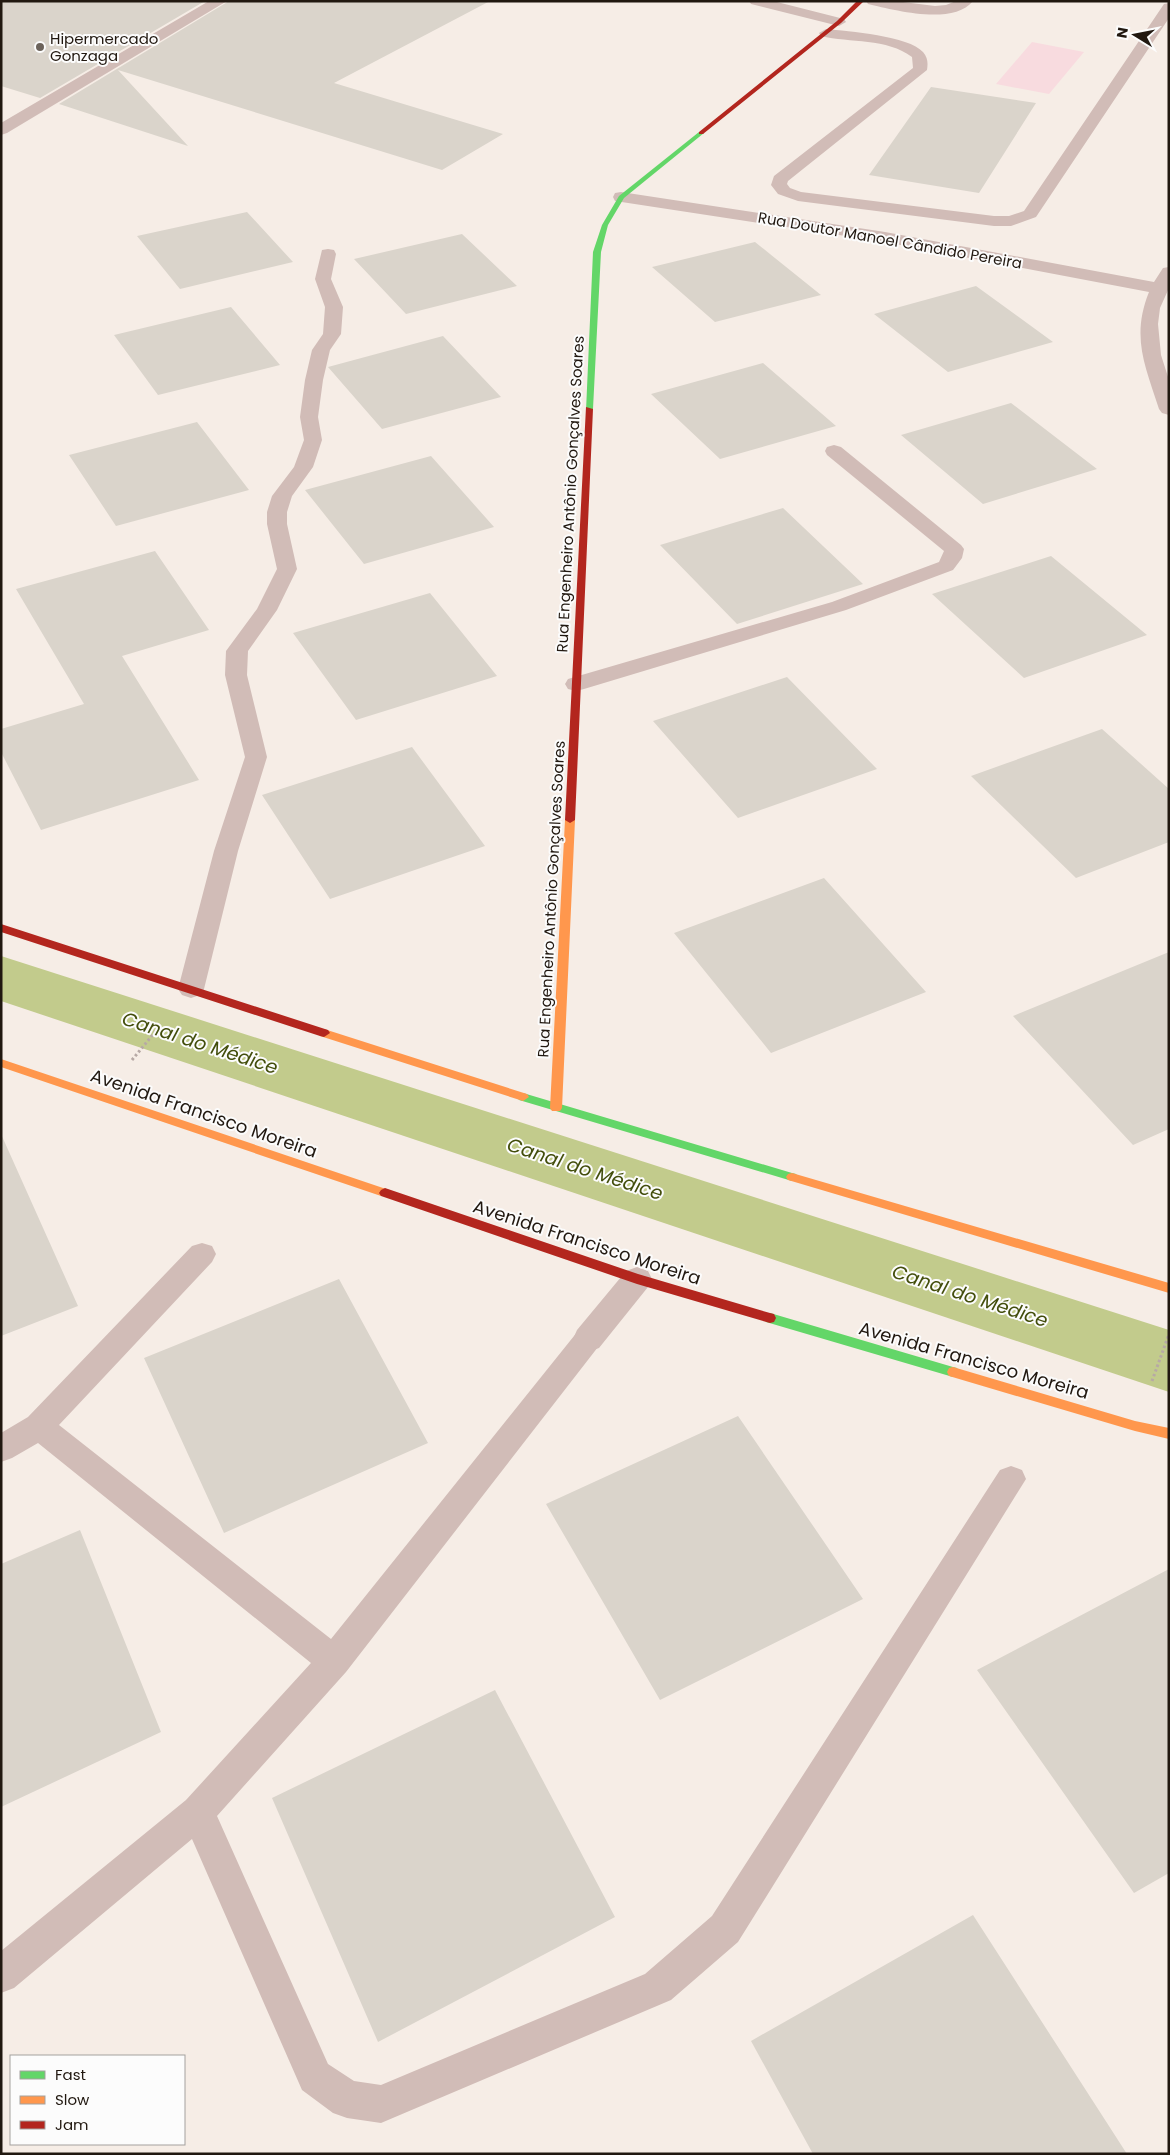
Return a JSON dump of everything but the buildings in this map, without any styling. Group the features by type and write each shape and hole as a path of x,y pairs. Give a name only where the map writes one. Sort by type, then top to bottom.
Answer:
{"street":[{"path":"1,130 220,1"},
{"name":"Rua Engenheiro Antônio Gonçalves Soares","path":"556,1108 597,252 605,225 621,197 826,33 861,1"},
{"name":"Rua Doutor Manoel Cândido Pereira","path":"621,197 885,237 1158,288"},
{"path":"1169,272 1158,288 1149,314 1148,344 1169,409"},
{"path":"1149,314 1169,318"},
{"path":"1,928 556,1108 1169,1288"},
{"name":"Avenida Francisco Moreira","path":"1,1063 637,1279 1135,1426 1169,1434"},
{"path":"588,1340 637,1279"}],"lane":[{"path":"756,1 839,22"},
{"path":"873,1 937,10 950,9 966,1"},
{"path":"826,33 900,46 916,53 921,60 920,70 780,179 779,184 784,191 798,196 994,221 1011,221 1030,214 1169,7"},
{"path":"191,989 226,851 256,757 236,674 237,651 267,610 287,569 277,524 277,512 282,496 303,467 314,440 309,417 314,380 322,350 332,334 334,307 324,279 328,254"},
{"path":"576,684 839,606 946,566 952,558 954,549 834,451"},
{"path":"1,1449 39,1426 202,1254"},
{"path":"1,1975 198,1812 334,1661 588,1340"},
{"path":"39,1426 334,1661"},
{"path":"198,1812 315,2077 346,2099 381,2104 658,1988 725,1929 1011,1479"}],"path":[{"path":"128,1064 164,1021"},
{"path":"1149,1387 1169,1334"}],"shaded area":[{"path":"1032,42 1084,52 1049,94 996,84"}],"waterway":[{"name":"Canal do Médice","path":"1,978 1169,1361"}],"traffic: fast":[{"path":"589,409 597,252 605,225 621,197 701,133"},
{"path":"523,1097 792,1177"},
{"path":"770,1318 953,1372"}],"traffic: slow":[{"path":"556,1108 570,820"},
{"path":"324,1033 523,1097"},
{"path":"1,1063 385,1193"},
{"path":"792,1177 1169,1288"},
{"path":"953,1372 1135,1426 1169,1434"}],"traffic: jam":[{"path":"701,133 839,22 861,1"},
{"path":"570,820 589,409"},
{"path":"1,928 324,1033"},
{"path":"385,1193 637,1279 770,1318"}],"place":[{"name":"Hipermercado Gonzaga","path":"40,47"}]}
